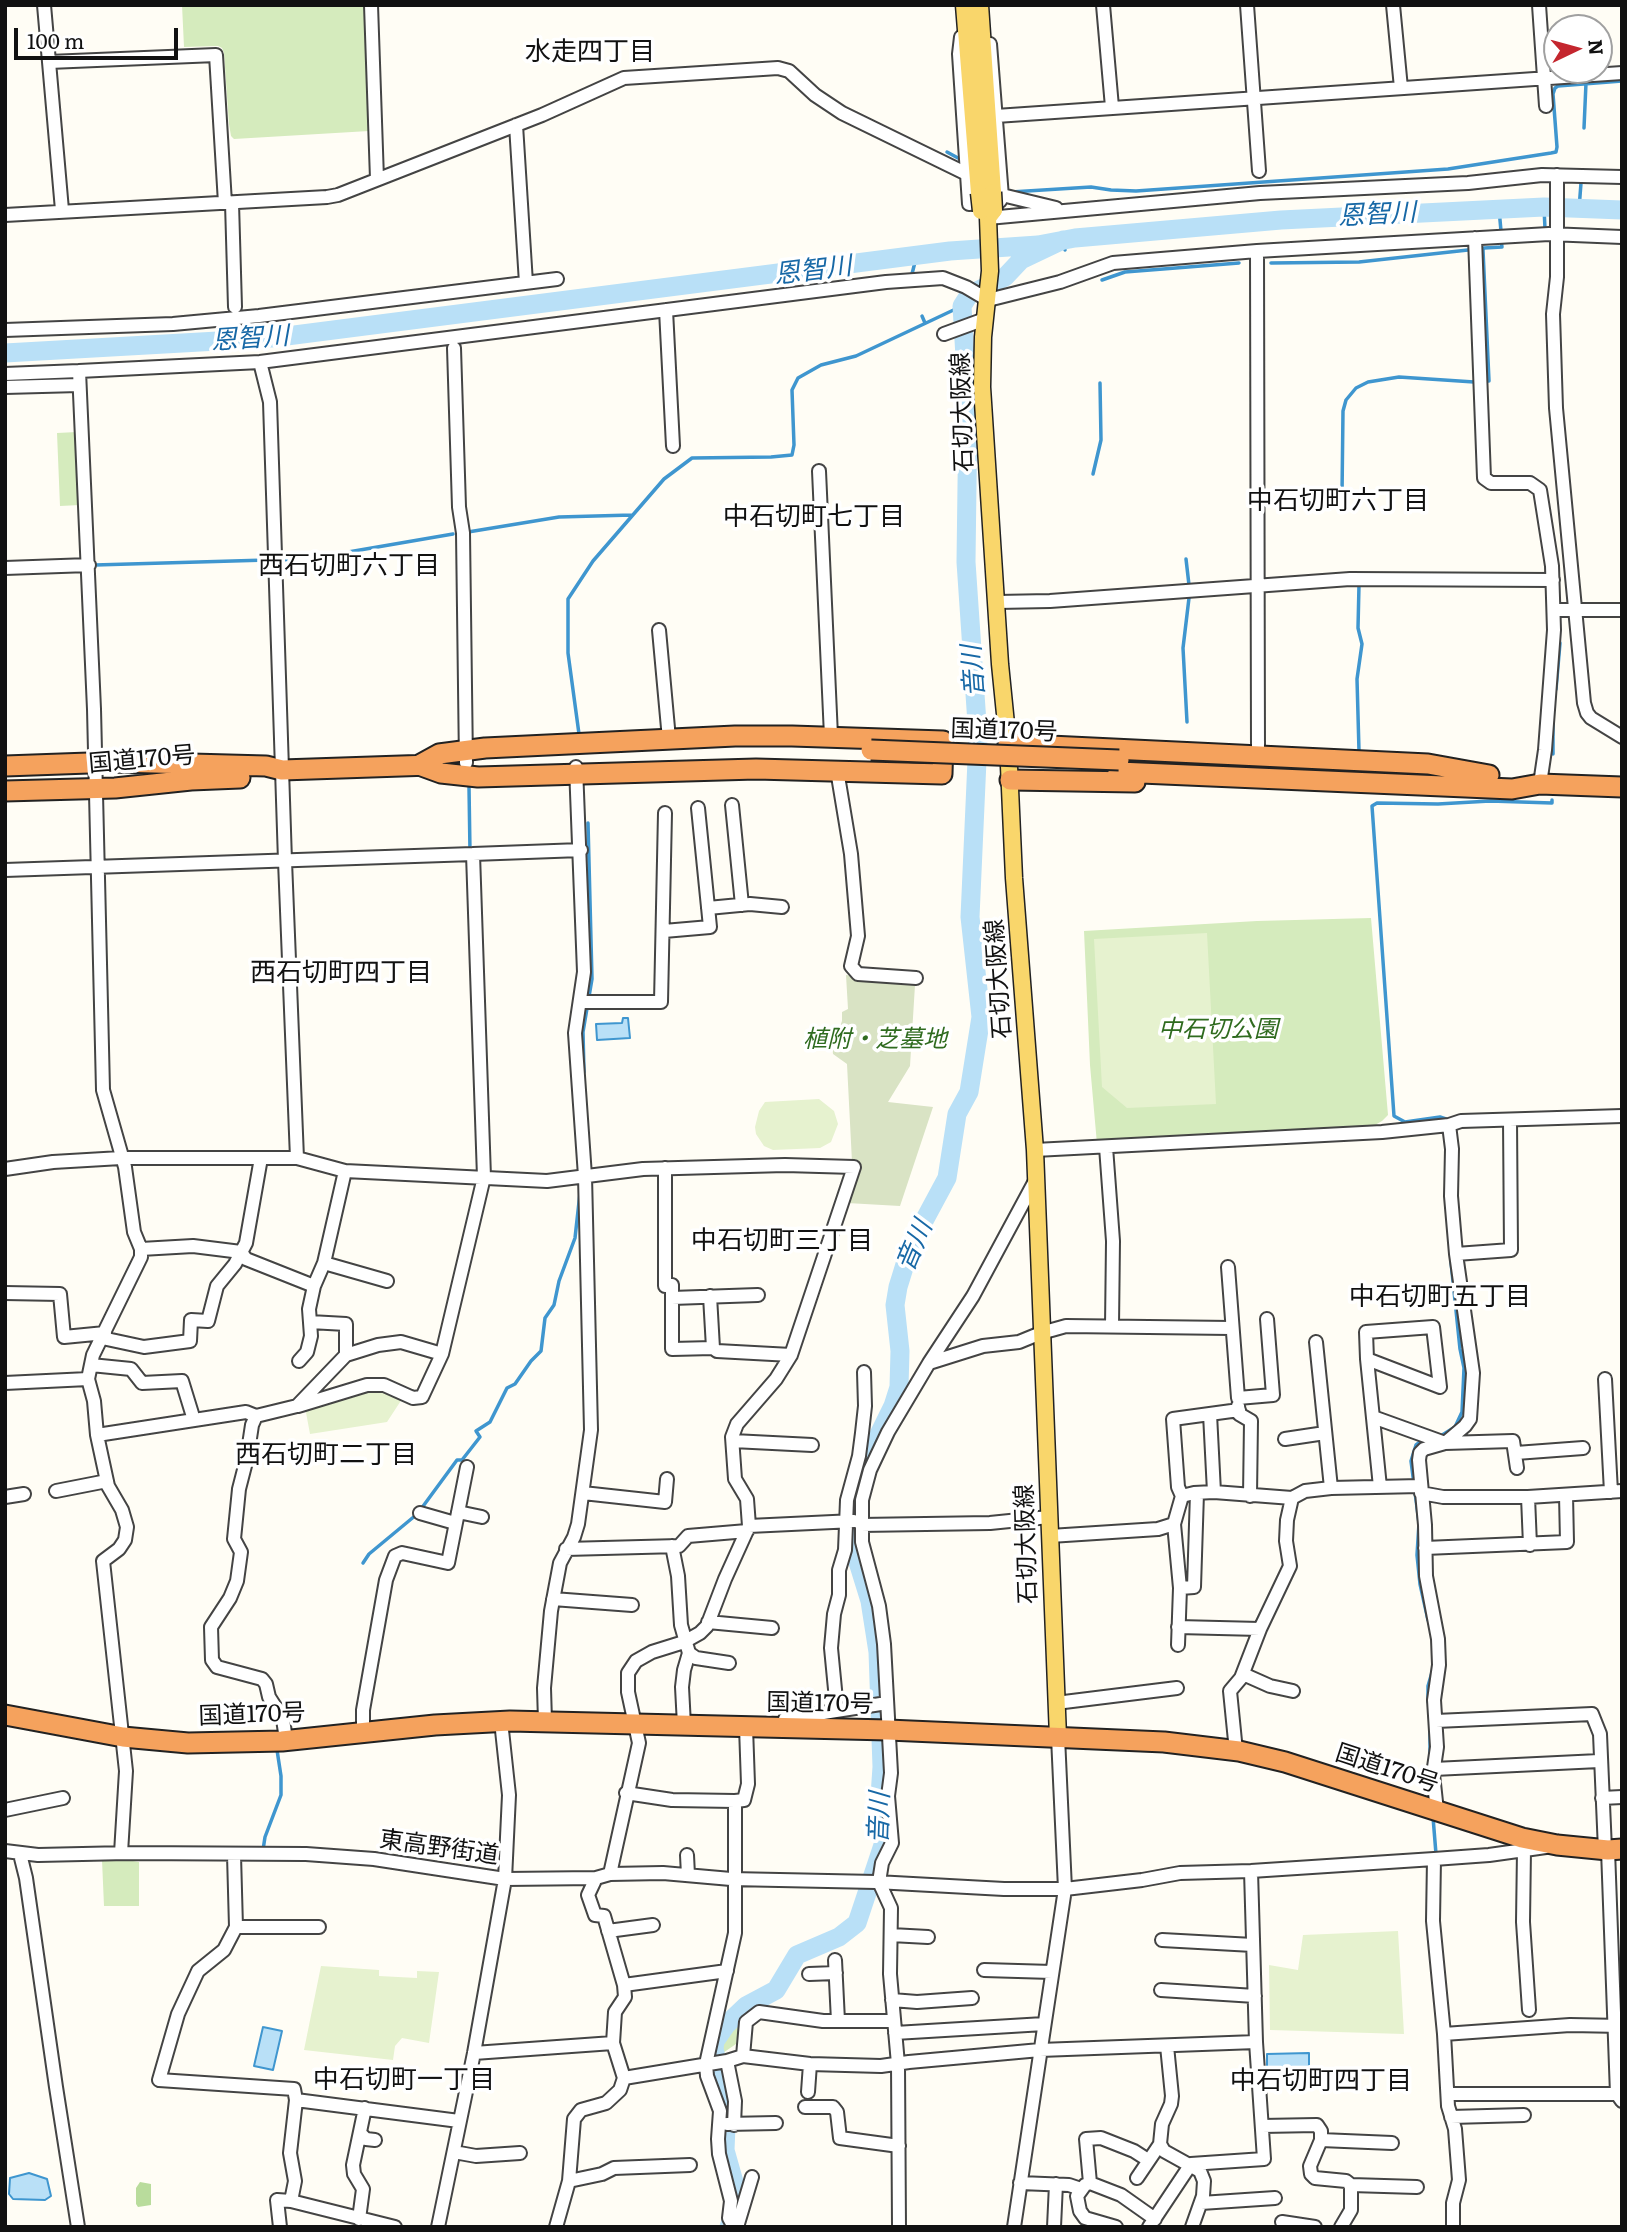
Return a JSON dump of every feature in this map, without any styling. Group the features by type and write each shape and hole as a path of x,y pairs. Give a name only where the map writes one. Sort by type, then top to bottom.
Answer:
{"highway":[{"path":"831,736 943,741 942,774 766,769 576,769 478,776 441,773 418,765 439,754 466,756 669,739 831,736"},
{"path":"1008,744 1428,764 1489,775"},
{"name":"国道170号","path":"466,756 731,748 1119,766 1512,776 1540,784"},
{"name":"国道170号","path":"466,756 526,767 576,769 871,756"},
{"name":"国道170号","path":"5,766 117,762 266,766 282,770 418,765"},
{"name":"国道170号","path":"1119,766 1511,789 1540,784 1622,787"},
{"name":"国道170号","path":"5,791 95,789 191,780 267,777 282,770"},
{"path":"1010,780 1415,793 1472,787"},
{"name":"国道170号","path":"5,1715 123,1737 188,1743 286,1740 501,1721 884,1730 1164,1742 1236,1751 1285,1762 1522,1838 1557,1845 1611,1850"}],"main road":[{"name":"石切大阪線","path":"969,6 992,193 988,216 988,300 978,321 1008,744 1014,878 1035,1150 1058,1737"}],"street":[{"path":"44,5 62,210"},
{"path":"371,5 377,179"},
{"path":"969,6 960,54 969,204 1000,201 992,193 996,116 988,5"},
{"path":"1103,5 1112,107"},
{"path":"1247,5 1259,171"},
{"path":"1393,5 1401,88"},
{"path":"1539,5 1543,63"},
{"path":"49,62 216,55 235,307"},
{"path":"5,215 338,195 516,125 624,78 781,68 789,71 815,95 842,113 967,174"},
{"path":"996,116 1543,78"},
{"path":"1544,84 1546,106"},
{"path":"516,125 526,283"},
{"path":"988,216 1067,212 1260,193 1622,177"},
{"path":"1557,178 1558,277 1553,314 1556,408 1586,710 1595,721 1622,737"},
{"path":"992,193 1067,212"},
{"path":"5,387 260,362 887,282 943,278 988,300 1060,282 1107,265 1257,251 1475,238 1558,234 1622,237"},
{"path":"1475,238 1484,478 1491,483 1530,483 1541,490 1553,580 1554,610 1545,750 1540,784"},
{"path":"1257,251 1258,754"},
{"path":"5,330 222,319 557,279"},
{"path":"666,310 673,446"},
{"path":"944,334 978,321"},
{"path":"454,348 459,507 463,533 466,756"},
{"path":"260,362 270,402 298,1158"},
{"path":"5,374 79,378"},
{"path":"79,378 89,565 103,1090 125,1167 134,1232 141,1249 141,1257 93,1355 88,1379 107,1482 122,1510 127,1527 125,1540 119,1549 103,1561 126,1771 121,1853"},
{"path":"818,471 831,736"},
{"path":"5,568 89,565"},
{"path":"997,602 1050,601 1350,579 1553,580"},
{"path":"1554,610 1622,610"},
{"path":"659,629 669,739"},
{"path":"545,1721 544,1688 553,1599 560,1563 578,1524 592,1430 585,1176 575,1033 584,972 576,769"},
{"path":"837,770 851,854 858,936 851,966 858,974 916,978"},
{"path":"732,805 741,905"},
{"path":"664,931 710,927 698,808"},
{"path":"580,1002 661,1002 665,813"},
{"path":"5,870 581,850"},
{"path":"97,1435 246,1412 256,1416 367,1385 384,1385 413,1398 422,1397 442,1354 484,1177 473,854"},
{"path":"708,908 741,905 782,907"},
{"path":"1035,1150 1382,1132 1449,1125 1461,1121 1622,1116"},
{"path":"1456,1254 1511,1251 1510,1119"},
{"path":"1445,1443 1470,1419 1473,1364 1469,1354 1456,1254 1449,1125"},
{"path":"1106,1147 1113,1241 1112,1326"},
{"path":"5,1169 53,1162 121,1158 298,1158 345,1171 547,1181 665,1168 785,1165 854,1167 791,1355 776,1379 737,1423 733,1441 735,1479 747,1499 748,1529 724,1578 708,1622 687,1647 644,1656 636,1661 628,1673 628,1692 639,1743 610,1874"},
{"path":"5,1293 60,1294 64,1337 103,1335 144,1347 190,1342 191,1320 208,1321 217,1286 235,1264 246,1243 261,1158"},
{"path":"665,1168 665,1286 671,1285 672,1349 713,1348"},
{"path":"299,1361 307,1352 311,1336 309,1309 314,1286 324,1263 345,1171"},
{"path":"836,1710 831,1648 834,1614 839,1595 839,1570 870,1470 888,1432 929,1363 972,1299 1036,1178"},
{"path":"141,1249 193,1246 241,1252 246,1259 314,1286"},
{"path":"324,1263 387,1281"},
{"path":"1227,1267 1239,1414 1251,1421 1250,1496"},
{"path":"671,1298 758,1295"},
{"path":"710,1296 713,1348 717,1352 791,1355"},
{"path":"1178,1645 1180,1588 1174,1524 1182,1496 1178,1487 1173,1419 1210,1414 1273,1395 1267,1320"},
{"path":"310,1322 346,1324 346,1355"},
{"path":"929,1363 984,1346 1019,1342 1066,1326 1231,1328"},
{"path":"1367,1359 1440,1387 1433,1327 1366,1332 1367,1359 1380,1487"},
{"path":"297,1406 346,1355 378,1345 401,1342 442,1354"},
{"path":"1316,1342 1331,1489"},
{"path":"91,1365 131,1369 142,1383 182,1381 194,1420"},
{"path":"863,1372 865,1406 862,1433 847,1500 862,1542 879,1606 884,1644 884,1730 891,1773 888,1796 892,1843 874,1882 891,1908 892,2000 898,2064 899,2227"},
{"path":"5,1383 88,1379"},
{"path":"1182,1496 1214,1492 1292,1498 1305,1491 1380,1487 1417,1488 1443,1497 1528,1497 1616,1492 1615,1436 1605,1379"},
{"path":"1607,1394 1622,1393"},
{"path":"1210,1414 1214,1492"},
{"path":"256,1416 239,1489 234,1539 241,1552 237,1581 230,1598 211,1627 212,1660 217,1667 262,1679 269,1697 283,1719 286,1740"},
{"path":"1373,1417 1445,1443"},
{"path":"1285,1438 1325,1433"},
{"path":"733,1441 811,1445"},
{"path":"1437,1811 1434,1700 1439,1665 1438,1639 1426,1576 1425,1525 1417,1488 1420,1453 1445,1443 1513,1441 1517,1468"},
{"path":"1516,1453 1583,1448"},
{"path":"363,1733 363,1710 386,1580 395,1556 402,1553 447,1563 467,1467"},
{"path":"583,1493 665,1502 667,1479"},
{"path":"55,1491 107,1482"},
{"path":"1180,1588 1194,1587 1197,1493"},
{"path":"5,1497 24,1494"},
{"path":"1425,1548 1567,1542 1566,1495"},
{"path":"1528,1497 1530,1545"},
{"path":"1236,1751 1230,1691 1243,1674 1259,1629 1290,1566 1286,1541 1292,1498"},
{"path":"420,1513 482,1517"},
{"path":"566,1549 679,1546 688,1536 748,1529 854,1522 990,1523 1049,1517"},
{"path":"1050,1536 1158,1529 1174,1524"},
{"path":"673,1546 687,1647 682,1687 684,1725"},
{"path":"553,1599 632,1605"},
{"path":"708,1622 772,1628"},
{"path":"1178,1627 1259,1629"},
{"path":"687,1647 695,1658 729,1663"},
{"path":"1243,1674 1270,1686 1293,1690"},
{"path":"1056,1703 1177,1688"},
{"path":"786,1728 785,1719 883,1703"},
{"path":"1436,1721 1592,1714 1600,1734 1602,1798 1611,1850 1619,2026 1619,2097 1448,2094"},
{"path":"438,2227 474,2053 505,1879 509,1795 501,1721"},
{"path":"626,1793 672,1800 744,1800 748,1784 746,1727"},
{"path":"1014,2227 1065,1889 1058,1737"},
{"path":"1434,1769 1599,1761"},
{"path":"1602,1798 1622,1797"},
{"path":"5,1810 64,1798"},
{"path":"727,2124 720,2111 708,2064 735,1933 735,1801"},
{"name":"東高野街道","path":"5,1851 20,1854 306,1854 374,1859 505,1879 596,1878 610,1874 663,1873 735,1879 1065,1889 1142,1880 1168,1874 1434,1859 1557,1845"},
{"path":"1524,1850 1523,1922 1529,2010"},
{"path":"20,1854 26,1878 78,2227"},
{"path":"234,1855 236,1927 224,1950 198,1970 178,2014 159,2080 295,2089 290,2153 295,2181 291,2201"},
{"path":"687,1855 688,1875"},
{"path":"1434,1859 1433,1921 1448,2094 1455,2129 1459,2180 1453,2203 1453,2227"},
{"path":"1191,2164 1265,2159 1256,2042 1251,1871"},
{"path":"556,2227 569,2181 574,2119 581,2110 606,2103 620,2090 624,2078 613,2043 615,2012 625,1997 624,1985 604,1916 595,1915 587,1895 596,1878"},
{"path":"608,1931 653,1925"},
{"path":"236,1927 319,1927"},
{"path":"891,1935 928,1937"},
{"path":"1162,1940 1253,1945"},
{"path":"835,1959 838,2021"},
{"path":"984,1970 1052,1972"},
{"path":"624,1985 727,1971"},
{"path":"808,1973 836,1973"},
{"path":"1161,1990 1255,1996"},
{"path":"892,2000 917,2003 972,1998"},
{"path":"743,2056 746,2022 759,2012 895,2027 1044,2024"},
{"path":"1444,2034 1570,2025 1619,2026"},
{"path":"624,2078 743,2056 810,2064 881,2066 1040,2050 1256,2042"},
{"path":"474,2053 613,2043"},
{"path":"1137,2178 1160,2144 1162,2124 1171,2104 1167,2046"},
{"path":"726,2061 735,2101 718,2139 734,2224"},
{"path":"808,2092 810,2064"},
{"path":"296,2100 459,2121"},
{"path":"806,2107 832,2107 837,2112 840,2138 899,2146"},
{"path":"359,2219 363,2189 354,2174 353,2165 365,2108"},
{"path":"1451,2117 1524,2115"},
{"path":"727,2124 776,2123"},
{"path":"1262,2126 1317,2125 1321,2131 1321,2140 1310,2166 1311,2175 1315,2178 1346,2181 1351,2185 1418,2187"},
{"path":"1112,2143 1119,2129"},
{"path":"361,2134 366,2139 375,2140"},
{"path":"1116,2227 1085,2218 1080,2211 1077,2196 1085,2186 1086,2139 1101,2138 1134,2151 1148,2160"},
{"path":"1321,2140 1392,2143"},
{"path":"1160,2144 1164,2151 1200,2171 1204,2181 1201,2203 1192,2227"},
{"path":"454,2152 477,2156 520,2153"},
{"path":"1020,2183 1085,2186 1121,2194 1152,2223 1191,2164"},
{"path":"569,2181 602,2174 614,2168 690,2165"},
{"path":"734,2224 752,2178"},
{"path":"1054,2227 1056,2184"},
{"path":"1341,2227 1351,2210 1351,2185"},
{"path":"1201,2203 1275,2198"},
{"path":"280,2227 277,2200 291,2201 396,2227"},
{"path":"1282,2222 1315,2227"}],"green space":[{"path":"182,5 364,5 369,131 234,139 229,124 224,53 218,46 184,47"},
{"path":"77,432 80,505 60,506 57,433"},
{"name":"中石切公園","path":"1371,918 1388,1115 1382,1121 1366,1126 1097,1144 1090,1065 1084,931 1257,921"},
{"path":"1207,933 1216,1104 1127,1108 1102,1087 1094,939"},
{"name":"植附・芝墓地","path":"846,975 915,985 910,1066 888,1102 933,1107 900,1206 847,1203 852,1162 847,1064 833,1054 831,1032 838,1032 842,1012 848,1009"},
{"path":"819,1099 834,1111 838,1124 831,1142 820,1148 773,1150 764,1146 755,1127 759,1111 765,1102"},
{"path":"367,1387 404,1396 387,1422 310,1434 305,1407"},
{"path":"102,1860 139,1862 139,1906 104,1906"},
{"path":"1398,1931 1404,2034 1270,2030 1269,1965 1298,1970 1303,1935"},
{"path":"321,1966 379,1970 379,1976 417,1978 417,1971 439,1972 429,2043 402,2038 395,2046 393,2060 304,2050"},
{"path":"740,2016 736,2044 720,2055 719,2045 726,2029"},
{"path":"140,2182 151,2184 151,2205 138,2207 136,2204 136,2188"}],"water":[{"path":"623,1018 628,1018 630,1038 597,1040 596,1024 622,1023"},
{"path":"263,2027 282,2031 273,2070 254,2066"},
{"path":"1309,2053 1309,2074 1267,2074 1267,2054"},
{"path":"29,2173 47,2179 51,2196 45,2200 13,2199 9,2194 10,2178"}],"waterway":[{"path":"1011,192 1091,187 1136,191 1448,169 1551,153 1556,152 1557,147 1553,94 1555,88 1622,81"},
{"path":"1584,128 1586,84"},
{"path":"947,152 958,158"},
{"path":"1579,209 1581,183"},
{"path":"1544,207 1545,229"},
{"name":"恩智川","path":"5,353 271,338 950,251 1038,245 1075,238 1281,220 1544,207 1622,210"},
{"path":"1499,209 1501,231"},
{"path":"1063,240 1065,250"},
{"name":"音川","path":"729,2227 737,2205 736,2189 725,2150 727,2102 714,2049 715,2041 726,2025 746,2006 776,1990 797,1955 839,1937 857,1923 884,1842 880,1796 882,1767 878,1652 870,1601 853,1546 852,1515 855,1491 863,1467 893,1406 899,1387 900,1351 895,1305 898,1287 911,1245 947,1178 957,1114 969,1092 981,1017 970,917 978,738 966,562 968,408 962,306 969,295 1005,277 1021,260 1063,240"},
{"path":"1486,381 1489,381 1483,250 1502,247 1501,240"},
{"path":"1271,263 1359,262 1468,250"},
{"path":"912,274 915,262 921,255"},
{"path":"1102,280 1125,272 1239,263"},
{"path":"579,734 568,653 568,599 593,561 664,479 692,458 792,455 792,390 798,378 821,365 856,356 962,306"},
{"name":"音川","path":"963,317 969,310"},
{"path":"922,316 925,323"},
{"path":"1342,495 1343,411 1346,400 1356,388 1368,382 1399,377 1474,382"},
{"path":"1093,474 1101,440 1100,383"},
{"path":"468,532 559,517 632,515"},
{"path":"282,560 325,556 453,534"},
{"path":"1186,559 1189,585"},
{"path":"95,565 267,560"},
{"path":"1357,585 1358,628 1362,644 1357,679 1359,751"},
{"path":"1187,722 1183,648 1189,598"},
{"path":"1556,689 1560,643"},
{"path":"1553,717 1553,754"},
{"path":"469,787 470,852"},
{"path":"1446,1119 1440,1117 1405,1122 1394,1116 1372,806 1377,803 1490,801 1552,803 1552,800"},
{"path":"584,1072 583,1032 592,979 588,823"},
{"path":"421,1509 457,1460 462,1460 480,1437 476,1431 490,1422 507,1388 515,1384 541,1351 545,1318 554,1305 559,1281 575,1238 580,1193"},
{"path":"1439,1437 1455,1427 1462,1412 1464,1368 1451,1262"},
{"path":"1420,1442 1416,1445 1411,1461 1419,1523 1417,1555 1420,1584 1428,1620"},
{"path":"363,1563 369,1554 416,1515"},
{"path":"1428,1702 1428,1686 1433,1669"},
{"path":"1430,1731 1430,1755"},
{"path":"263,1850 265,1837 281,1795 277,1750"},
{"path":"1433,1817 1436,1854"}],"district":[{"name":"水走四丁目","path":"590,52"},
{"name":"中石切町六丁目","path":"1338,501"},
{"name":"中石切町七丁目","path":"814,517"},
{"name":"西石切町六丁目","path":"349,566"},
{"name":"西石切町四丁目","path":"341,973"},
{"name":"中石切町三丁目","path":"782,1241"},
{"name":"中石切町五丁目","path":"1440,1297"},
{"name":"西石切町二丁目","path":"326,1455"},
{"name":"中石切町一丁目","path":"404,2080"},
{"name":"中石切町四丁目","path":"1321,2081"}]}
